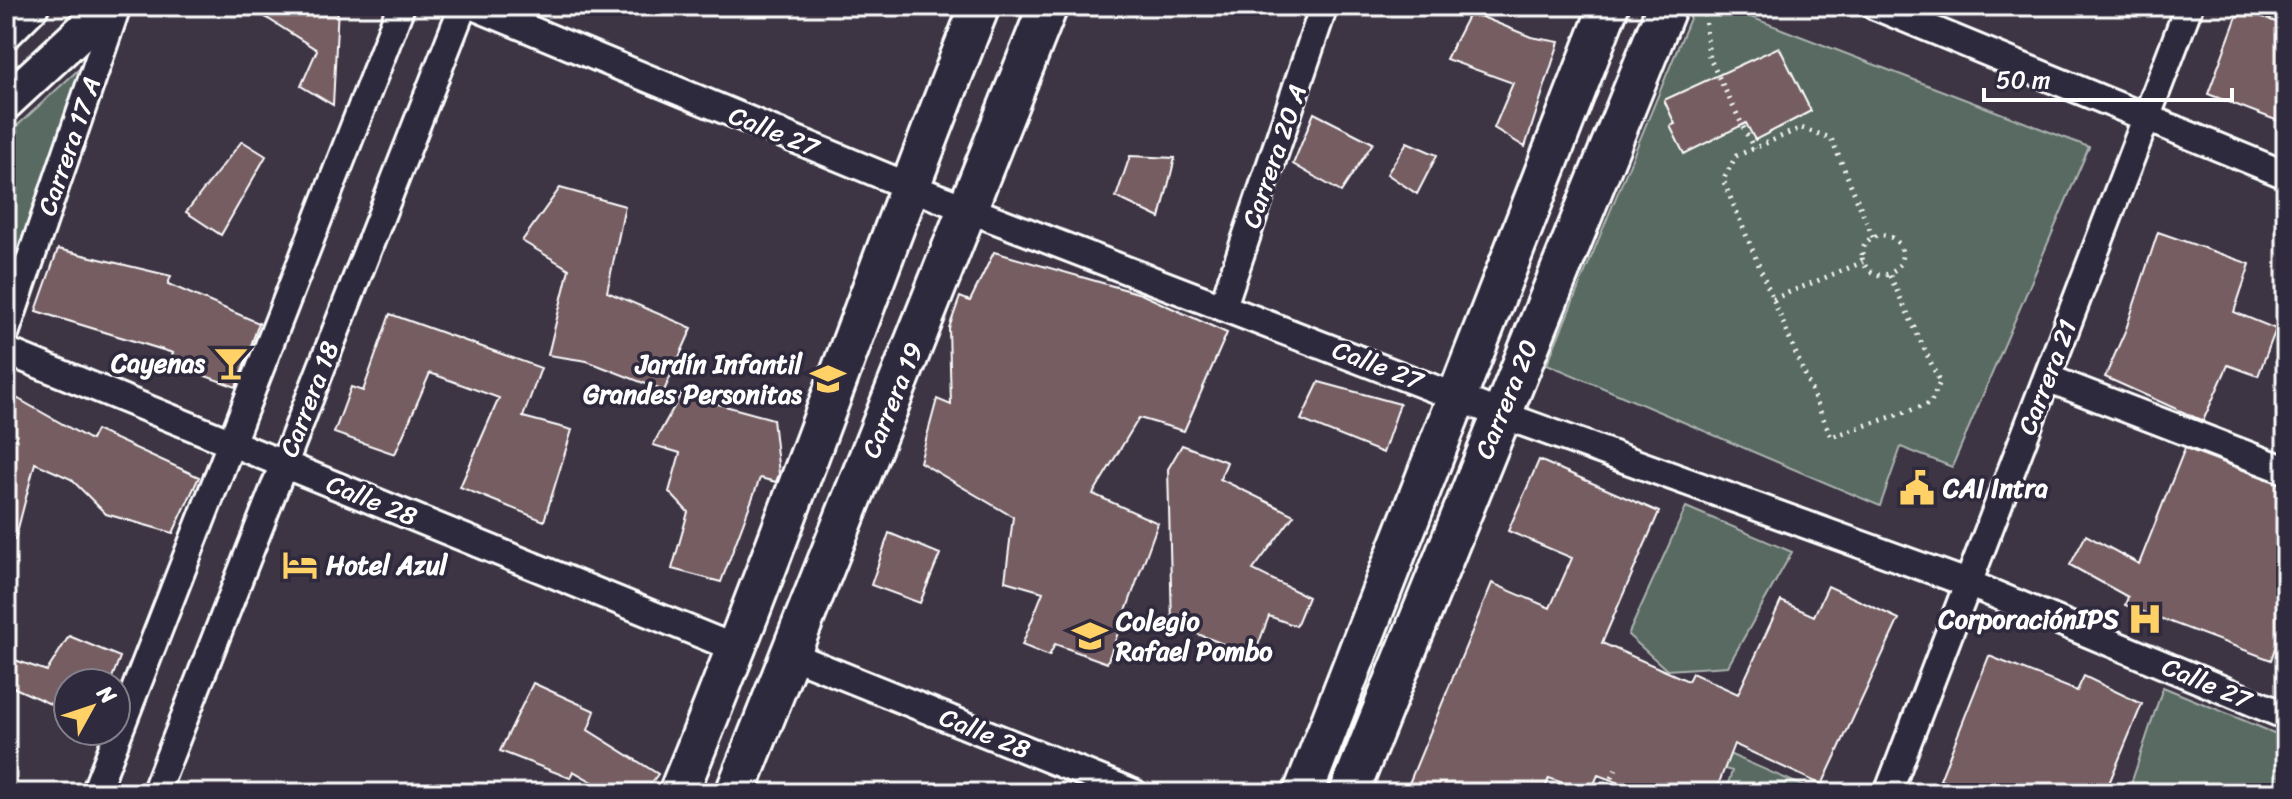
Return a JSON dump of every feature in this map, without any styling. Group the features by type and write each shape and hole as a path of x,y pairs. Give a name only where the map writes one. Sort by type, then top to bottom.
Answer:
{"main road":[{"path":"678,793 737,649 908,186 980,6"},
{"name":"Carrera 19","path":"735,793 1048,6"},
{"name":"Carrera 20","path":"1303,793 1460,397 1609,6"},
{"name":"Carrera 20","path":"1349,793 1667,6"}],"street":[{"path":"6,31 31,6"},
{"path":"6,102 109,6"},
{"name":"Carrera 17 A","path":"6,331 117,6"},
{"path":"95,793 401,6"},
{"name":"Carrera 18","path":"155,793 463,6"},
{"name":"Calle 27","path":"473,6 908,186 1500,414 1970,584 2286,716"},
{"name":"Carrera 20 A","path":"1223,306 1324,6"},
{"path":"1875,6 2286,175"},
{"name":"Carrera 21","path":"1888,793 2189,6"},
{"name":"Calle 28","path":"6,351 737,649"},
{"path":"2047,378 2286,470"},
{"name":"Calle 28","path":"791,655 1134,793"}],"path":[{"path":"1704,6 1709,57 1754,149"},
{"path":"1873,237 1831,138 1801,128 1736,156 1723,180 1831,437 1930,404 1940,382 1889,274"},
{"path":"1873,237 1891,238 1900,248 1901,261 1889,274 1876,274 1863,262 1863,248 1873,237"},
{"path":"1773,299 1863,262"},
{"path":"1606,793 1616,768"}],"green space":[{"path":"1695,6 1722,6 2089,147 1952,467 1901,447 1880,506 1547,364"},
{"path":"90,59 6,280 6,136"},
{"path":"1686,507 1792,552 1728,666 1667,670 1628,635"},
{"path":"2163,687 2286,738 2286,793 2128,793"},
{"path":"1662,725 1819,793 1725,793 1732,771 1641,746"}],"building":[{"path":"248,6 338,6 333,105 301,86 317,50"},
{"path":"2240,8 2286,26 2286,124 2208,94"},
{"path":"1470,12 1531,37 1559,42 1525,147 1494,128 1513,83 1446,59"},
{"path":"1779,47 1811,111 1755,140 1746,123 1684,154 1670,126 1675,124 1664,100"},
{"path":"1314,113 1373,143 1341,192 1293,164"},
{"path":"242,141 266,156 221,235 186,212"},
{"path":"1407,142 1437,155 1417,194 1387,174"},
{"path":"1130,156 1175,158 1160,218 1116,197"},
{"path":"560,188 625,206 607,292 692,328 664,391 587,361 548,355 569,269 522,241"},
{"path":"2158,232 2250,264 2234,312 2276,329 2258,376 2228,365 2203,421 2105,377 2126,329"},
{"path":"58,249 171,276 168,284 259,323 236,387 169,363 173,353 36,311"},
{"path":"994,252 1141,294 1227,333 1184,431 1139,418 1093,494 1158,523 1107,663 1055,644 1049,656 1022,645 1043,592 1005,581 1013,517 920,462 937,399 951,405 949,328 960,297 970,301"},
{"path":"390,314 541,368 523,417 572,430 544,521 460,487 499,398 430,373 395,454 334,433 351,387 363,391"},
{"path":"1319,382 1400,404 1383,453 1301,420"},
{"path":"6,392 91,440 96,430 199,477 173,533 106,514 71,479 35,463 15,540 6,539"},
{"path":"681,394 773,419 779,474 776,482 760,478 721,582 672,569 688,512 669,492 680,453 653,445"},
{"path":"1182,445 1227,462 1220,479 1294,515 1253,570 1308,597 1296,626 1269,616 1254,656 1172,624 1168,469"},
{"path":"2185,448 2286,486 2286,615 2271,660 2125,605 2128,597 2070,565 2086,535 2139,564"},
{"path":"1539,460 1659,512 1602,643 1688,681 1692,673 1738,694 1781,601 1814,616 1828,586 1899,619 1822,785 1734,744 1715,793 1646,793 1598,775 1590,793 1549,778 1543,793 1405,793 1492,583 1550,608 1572,558 1508,531"},
{"path":"889,533 940,554 920,603 871,585"},
{"path":"69,636 120,657 116,667 52,667 52,705 6,684 6,657 47,671"},
{"path":"1989,656 2077,691 2084,676 2142,704 2105,793 1973,793 1940,780"},
{"path":"533,683 595,711 588,730 658,774 644,793 612,793 573,771 570,778 500,751"}],"place":[{"name":"Cayenas","path":"231,363"},
{"name":"Jardín Infantil Grandes Personitas","path":"828,379"},
{"name":"CAI Intra","path":"1917,488"},
{"name":"Hotel Azul","path":"300,565"},
{"name":"CorporaciónIPS","path":"2145,619"},
{"name":"Colegio Rafael Pombo","path":"1090,636"}]}
